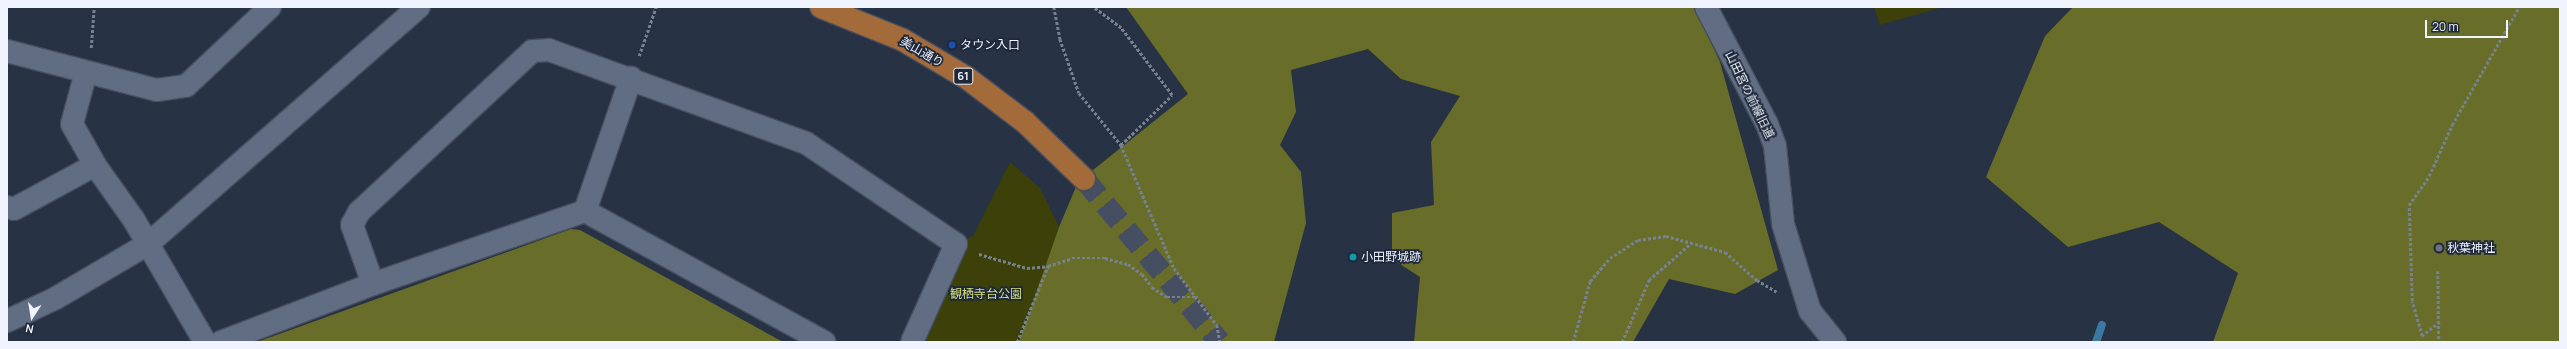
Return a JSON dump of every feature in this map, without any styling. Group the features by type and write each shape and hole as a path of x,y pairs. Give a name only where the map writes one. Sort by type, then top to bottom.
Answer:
{"main road":[{"name":"美山通り","path":"822,7 903,40 967,78 1025,122 1084,179"}],"street":[{"path":"7,51 157,90 186,86 270,7"},
{"path":"7,320 56,298 148,244 419,7"},
{"name":"山田宮の前線旧道","path":"1706,7 1767,124 1775,146 1783,224 1810,311 1835,342"},
{"path":"373,284 352,226 359,212 532,51 549,50 631,78 806,143 956,244 912,342"},
{"path":"86,72 72,124 95,165 134,220 205,342"},
{"path":"585,211 631,78"},
{"path":"9,209 95,165"},
{"path":"221,342 373,284 585,211 824,342"}],"path":[{"path":"86,72 94,33 94,7"},
{"path":"631,78 656,7"},
{"path":"1054,7 1060,40 1079,93 1121,145 1174,268 1198,297 1217,325 1220,342"},
{"path":"1093,7 1121,28 1172,95 1121,145"},
{"path":"2440,322 2422,336 2412,302 2409,205 2429,176 2452,126 2519,7"},
{"path":"1574,342 1590,281 1610,258 1638,240 1666,236 1690,244 1725,252 1757,280 1810,311"},
{"path":"1622,342 1649,280 1690,244"},
{"path":"991,259 1027,268 1048,266 1072,258 1105,258 1128,264 1142,274 1152,288 1167,297 1198,297"},
{"path":"1017,342 1048,266"},
{"path":"2438,271 2440,342"}],"green space":[{"path":"1126,7 1694,7 1720,62 1778,270 1735,294 1669,279 1633,342 1414,342 1420,277 1392,259 1392,213 1434,205 1431,142 1460,96 1401,79 1368,49 1291,70 1296,112 1280,145 1301,172 1306,223 1274,342 1019,342 1059,227 1078,182 1188,94"},
{"path":"1874,7 1943,7 1880,25"},
{"path":"2073,7 2560,7 2560,342 2213,342 2238,273 2159,222 2068,247 1986,177 2045,36"},
{"name":"観栖寺台公園","path":"1010,162 1040,188 1059,227 1019,342 912,342 956,244 973,236"},
{"path":"571,229 580,230 783,342 257,342"}],"waterway":[{"path":"2096,342 2102,325"}],"tunnel":[{"path":"1084,179 1220,342"}],"place":[{"name":"タウン入口","path":"952,45"},
{"name":"秋葉神社","path":"2439,248"},
{"name":"小田野城跡","path":"1353,257"}]}
